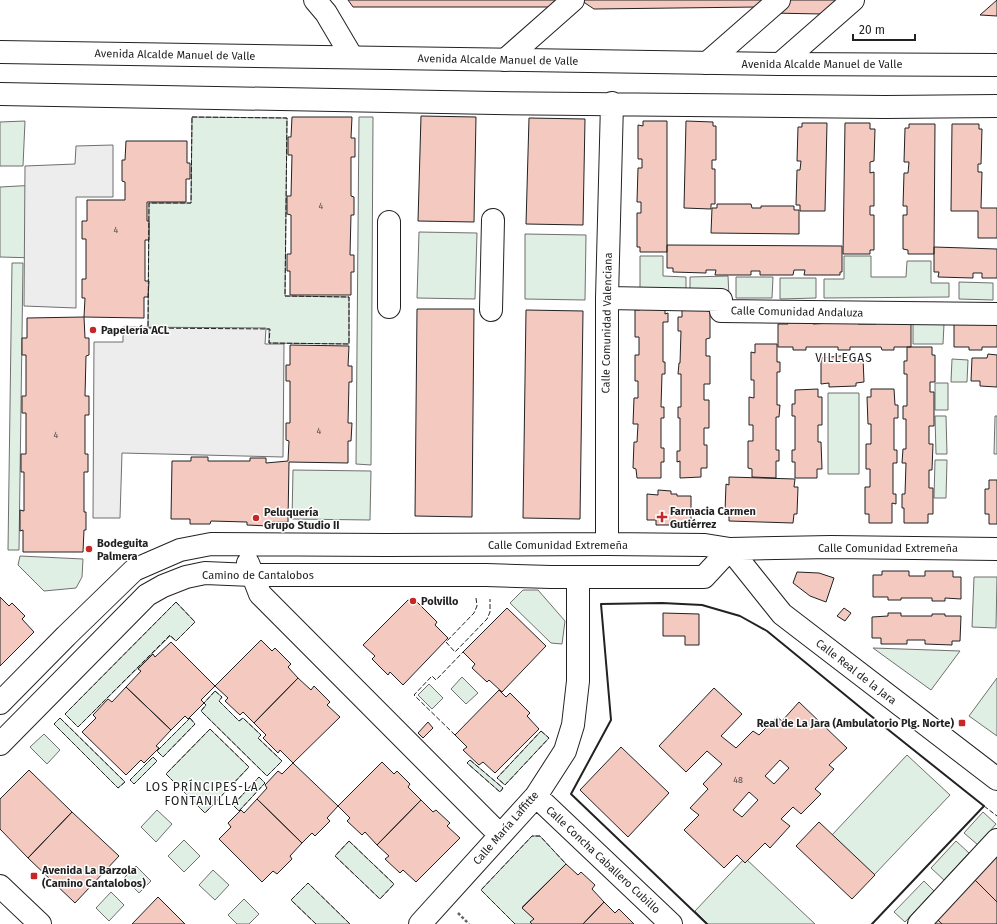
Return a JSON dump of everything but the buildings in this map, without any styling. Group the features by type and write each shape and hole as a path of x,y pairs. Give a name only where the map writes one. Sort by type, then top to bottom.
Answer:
{"street":[{"path":"505,60 573,0"},
{"path":"708,62 779,0"},
{"path":"780,64 853,0"},
{"path":"318,1 352,57"},
{"name":"Avenida Alcalde Manuel de Valle","path":"0,52 780,64 997,65"},
{"path":"0,94 884,107 997,106"},
{"name":"Calle Comunidad Valenciana","path":"607,544 607,298 612,103"},
{"path":"491,310 492,220"},
{"path":"389,222 389,307"},
{"name":"Calle Comunidad Andaluza","path":"607,298 721,300 721,311 997,314"},
{"path":"0,703 134,570 180,550 211,544 241,543 260,594 500,835"},
{"name":"Calle Comunidad Extremeña","path":"241,543 385,545 705,545 730,549 824,547 997,549"},
{"path":"578,577 704,577 730,549"},
{"name":"Calle Real de la Jara","path":"730,549 782,614 997,780"},
{"name":"Camino de Cantalobos","path":"0,744 146,595 163,586 186,577 206,573 252,575 486,575 578,577"},
{"name":"Calle María Laffitte","path":"420,924 536,796 565,751 573,725 578,681 578,577"},
{"name":"Calle Concha Caballero Cubillo","path":"536,796 671,924"},
{"path":"919,924 997,840"},
{"path":"0,886 40,924"}],"green space":[{"path":"192,117 287,118 285,296 349,297 349,344 269,343 269,329 148,328 149,203 191,203"},
{"path":"359,117 373,117 371,465 356,464"},
{"path":"25,121 23,166 0,166 0,122"},
{"path":"37,185 37,258 0,257 0,187"},
{"path":"419,232 477,233 475,299 417,298"},
{"path":"525,234 586,235 585,300 525,299"},
{"path":"640,256 663,256 663,276 686,277 686,297 640,297"},
{"path":"844,256 871,256 871,277 906,277 907,261 931,261 931,283 949,283 949,297 824,298 824,279 844,279"},
{"path":"12,263 23,263 19,550 8,550"},
{"path":"728,276 729,297 690,297 690,277"},
{"path":"736,277 773,277 772,298 736,298"},
{"path":"780,278 816,278 816,298 780,299"},
{"path":"959,282 993,283 993,300 959,299"},
{"path":"913,324 944,324 943,344 913,344"},
{"path":"952,359 968,360 967,382 951,382"},
{"path":"935,383 948,383 948,410 935,410"},
{"path":"828,393 859,393 859,474 828,474"},
{"path":"935,416 946,416 947,454 936,454"},
{"path":"995,416 997,416 997,454 994,454"},
{"path":"935,460 947,460 946,498 934,498"},
{"path":"293,470 371,471 370,520 292,519"},
{"path":"20,556 83,559 82,577 76,588 44,591 18,565"},
{"path":"974,577 997,577 996,628 972,627"},
{"path":"523,590 538,590 565,621 562,644 551,643 510,603"},
{"path":"176,602 195,622 176,641 170,636 78,727 65,714"},
{"path":"873,648 960,651 931,690"},
{"path":"462,677 478,693 466,704 451,689"},
{"path":"997,678 997,736 969,716"},
{"path":"429,684 443,698 432,709 418,695"},
{"path":"215,691 222,697 219,701 239,721 243,718 261,735 258,738 282,761 267,776 201,711 206,705 204,703"},
{"path":"60,718 125,782 118,788 54,724"},
{"path":"190,718 195,724 163,757 157,751"},
{"path":"210,729 249,767 205,813 166,774"},
{"path":"541,731 549,738 505,785 497,778"},
{"path":"44,734 60,750 47,764 30,747"},
{"path":"907,755 950,795 874,875 832,835"},
{"path":"153,757 157,761 134,784 130,780"},
{"path":"470,760 503,788 500,792 467,763"},
{"path":"259,777 265,783 239,811 233,805"},
{"path":"157,810 172,824 156,842 141,827"},
{"path":"983,812 996,824 978,845 964,833"},
{"path":"532,836 540,836 566,864 522,907 534,919 532,924 515,924 481,890"},
{"path":"184,840 200,856 184,872 168,856"},
{"path":"349,841 394,884 380,899 335,856"},
{"path":"956,841 969,853 944,880 931,868"},
{"path":"745,858 815,924 708,924 695,911"},
{"path":"136,866 151,881 139,893 124,878"},
{"path":"213,870 229,885 215,900 199,885"},
{"path":"924,881 934,891 905,922 894,912"},
{"path":"308,883 350,924 316,924 291,900"},
{"path":"111,892 124,905 109,921 96,908"},
{"path":"244,899 259,914 249,924 237,924 228,915"}],"shaded area":[{"path":"113,145 113,197 76,197 76,308 24,306 25,166 75,164 76,146"},
{"path":"123,327 266,328 265,344 284,344 283,457 122,453 120,518 93,518 94,342 123,342"}],"fence":[{"path":"192,117 287,118 285,296 349,297 349,344 269,343 270,329 148,328 149,203 191,203 192,117"},
{"path":"476,598 477,606 474,613 446,642 455,652 487,619 490,612 490,599"},
{"path":"176,602 195,622 176,641 170,635 78,727 65,714 176,602"},
{"path":"455,735 414,695 432,676 436,680 463,652"},
{"path":"215,691 222,697 219,701 239,721 243,718 261,735 258,738 282,761 267,776 201,711 206,705 204,703 215,691"},
{"path":"60,718 125,782 118,788 54,724 60,718"},
{"path":"190,718 195,724 163,757 157,751 190,718"},
{"path":"210,729 249,767 205,813 166,774 210,729"},
{"path":"541,731 549,738 505,785 497,778 541,731"},
{"path":"153,757 157,761 134,784 130,780 153,757"},
{"path":"470,760 503,788 500,792 467,763 470,760"},
{"path":"259,777 265,783 239,811 233,805 259,777"},
{"path":"984,806 997,816"},
{"path":"515,924 481,890 532,836 540,836 566,864 565,865"},
{"path":"349,841 394,884 380,899 335,856 349,841"},
{"path":"316,924 291,900 308,883 350,924"}],"wall":[{"path":"707,924 571,794 611,720 601,604 662,603 702,605 740,616 767,631 984,806 872,924"}],"place":[{"name":"Papelería ACL","path":"93,330"},
{"name":"Farmacia Carmen Gutiérrez","path":"662,517"},
{"name":"Peluquería Grupo Studio II","path":"256,518"},
{"name":"Bodeguita Palmera","path":"89,549"},
{"name":"Polvillo","path":"413,601"},
{"name":"Real de La Jara (Ambulatorio Plg. Norte)","path":"962,723"},
{"name":"Avenida La Barzola (Camino Cantalobos)","path":"34,876"}],"district":[{"name":"VILLEGAS","path":"844,358"},
{"name":"LOS PRÍNCIPES-LA FONTANILLA","path":"202,794"}]}
